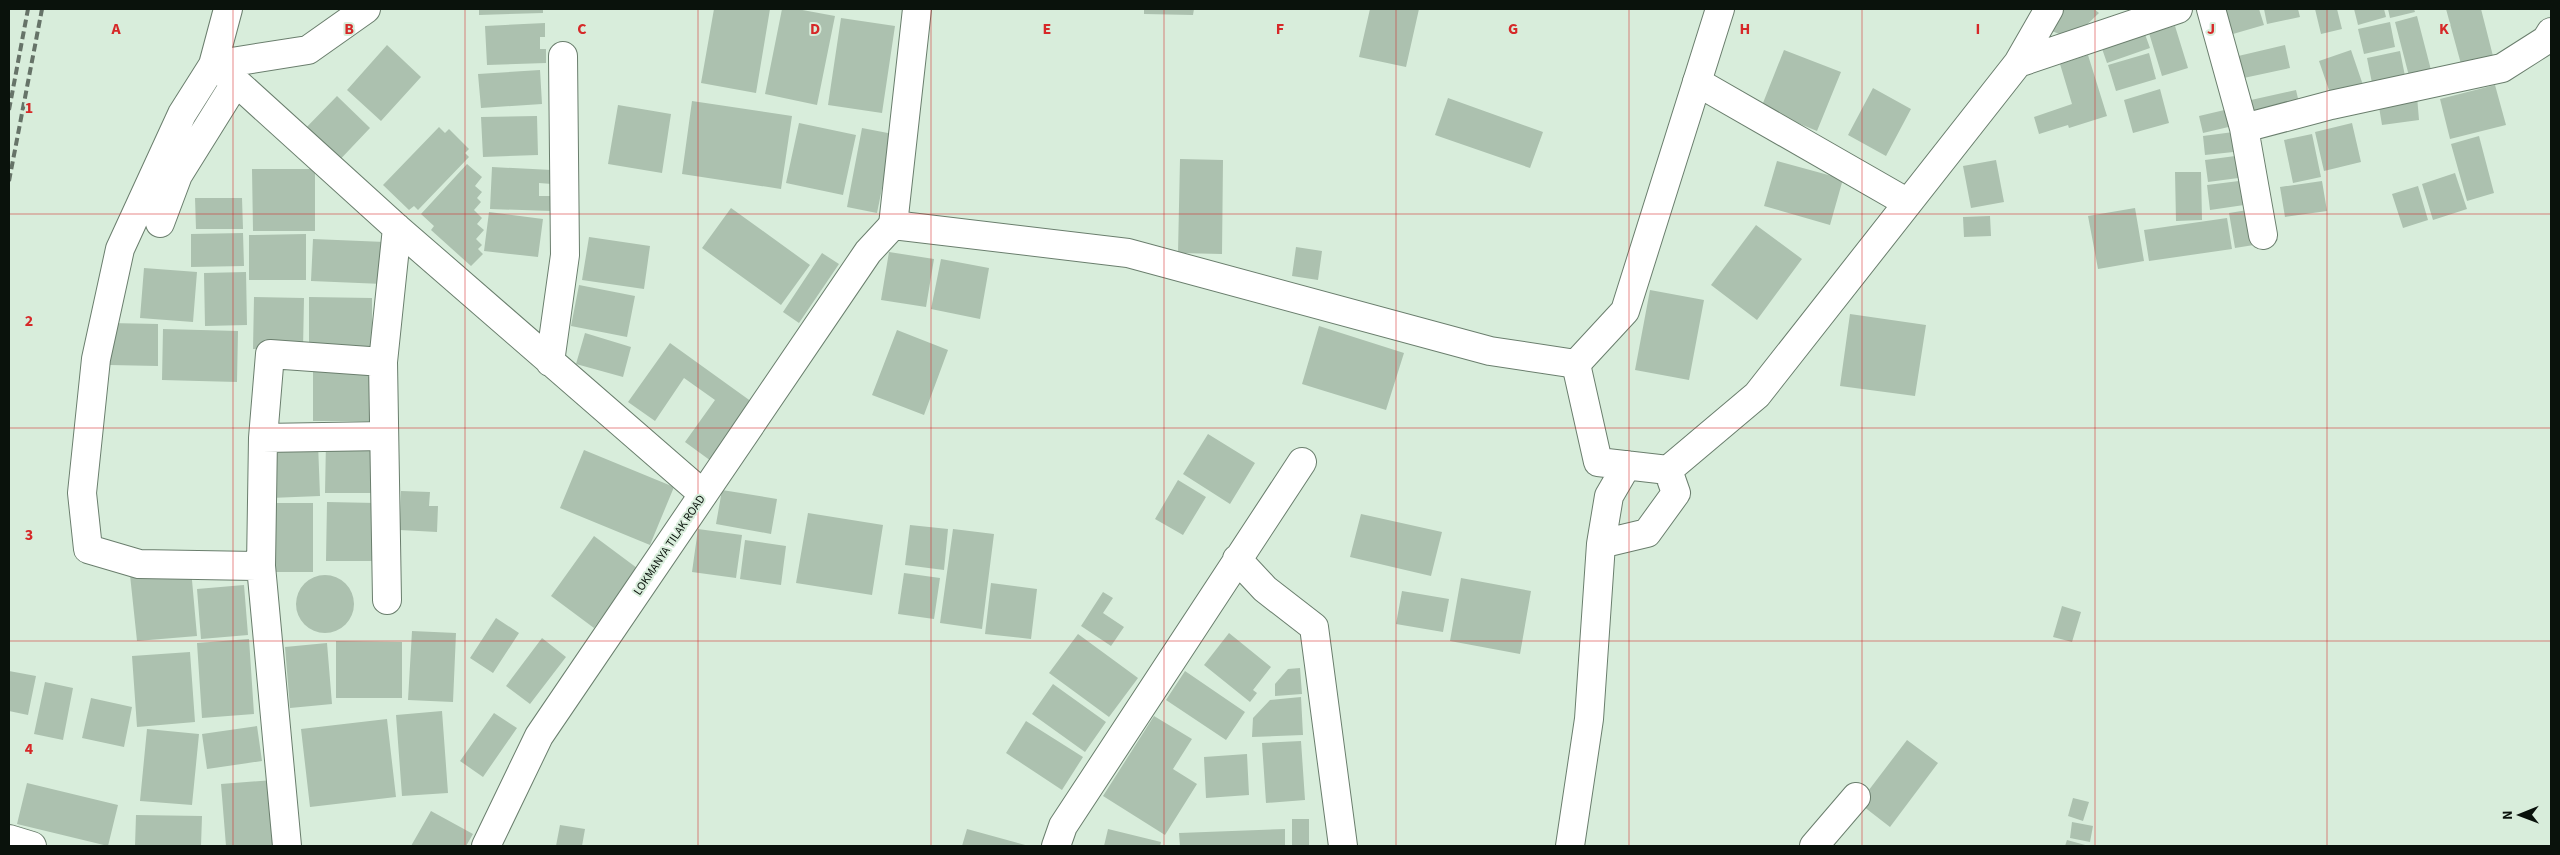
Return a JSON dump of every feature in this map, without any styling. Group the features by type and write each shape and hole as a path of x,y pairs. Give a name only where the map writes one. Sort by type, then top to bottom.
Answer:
{"street":[{"path":"228,9 213,65 182,114 120,248 96,359 82,493 88,549 139,564 261,566"},
{"path":"213,65 308,50 366,9"},
{"path":"917,9 893,225 1128,253 1490,351 1576,364"},
{"path":"1576,364 1625,311 1720,9"},
{"path":"1576,364 1598,462 1668,470 1757,395 2018,63 2049,9"},
{"path":"2018,63 2178,9"},
{"path":"2211,9 2244,128 2263,235"},
{"path":"2244,128 2331,105 2502,68 2546,40 2551,32"},
{"path":"550,362 565,255 563,56"},
{"path":"213,65 236,82 396,228 703,494"},
{"path":"160,223 178,175 236,82"},
{"path":"1697,82 1908,203"},
{"name":"LOKMANYA TILAK ROAD","path":"486,846 539,736 868,252 893,225"},
{"path":"387,600 382,362 396,228"},
{"path":"287,846 261,566 263,438 270,354 382,362"},
{"path":"263,438 384,436"},
{"path":"1056,846 1063,826 1302,462"},
{"path":"1570,846 1589,719 1601,544 1610,496 1627,465"},
{"path":"1601,544 1647,533 1676,493 1668,470"},
{"path":"1237,559 1265,589 1314,627 1343,846"},
{"path":"1814,846 1856,797"},
{"path":"9,838 32,846"}],"building":[{"path":"479,9 543,9 543,13 479,15"},
{"path":"714,9 770,9 756,93 701,83"},
{"path":"782,9 797,9 835,16 817,105 765,94"},
{"path":"1144,9 1194,9 1193,15 1144,14"},
{"path":"1370,9 1419,9 1406,67 1359,57"},
{"path":"2059,9 2094,9 2099,13 2072,39 2044,28"},
{"path":"2218,9 2259,9 2264,25 2226,36"},
{"path":"2264,9 2298,9 2300,17 2267,24"},
{"path":"2315,9 2337,9 2342,29 2321,34"},
{"path":"2354,9 2384,9 2386,17 2358,25"},
{"path":"2388,9 2414,9 2415,12 2390,18"},
{"path":"2446,9 2481,9 2493,56 2461,64"},
{"path":"2417,16 2431,70 2409,76 2395,22"},
{"path":"841,18 895,26 882,113 828,105"},
{"path":"2390,22 2395,47 2364,54 2358,29"},
{"path":"545,23 545,37 540,37 540,49 546,49 546,63 487,65 485,26"},
{"path":"2142,26 2150,48 2107,63 2099,40"},
{"path":"2175,26 2188,68 2162,76 2149,33"},
{"path":"387,45 421,77 381,121 347,90"},
{"path":"2285,45 2290,68 2239,79 2234,57"},
{"path":"1784,50 1841,72 1817,131 1761,108"},
{"path":"2351,50 2363,85 2331,96 2319,61"},
{"path":"2400,51 2405,76 2372,83 2367,58"},
{"path":"2149,53 2156,79 2116,91 2108,65"},
{"path":"2088,55 2107,116 2069,128 2068,125 2039,134 2034,117 2072,104 2060,64"},
{"path":"540,70 542,104 481,108 478,74"},
{"path":"2495,85 2506,125 2450,139 2440,99"},
{"path":"1873,88 1911,109 1886,156 1848,135"},
{"path":"2160,89 2169,123 2133,133 2124,100"},
{"path":"2296,90 2300,107 2246,119 2242,102"},
{"path":"337,96 370,128 333,167 300,134"},
{"path":"2417,96 2419,120 2382,125 2378,101"},
{"path":"1448,98 1543,132 1530,168 1435,135"},
{"path":"692,101 792,116 781,189 682,174"},
{"path":"618,105 671,114 662,173 608,164"},
{"path":"2233,108 2237,125 2203,133 2199,116"},
{"path":"537,116 538,155 483,157 481,117"},
{"path":"799,123 856,135 843,195 786,183"},
{"path":"2352,123 2361,162 2324,171 2315,132"},
{"path":"439,127 445,133 449,129 469,149 465,153 469,157 418,210 414,206 409,210 383,185"},
{"path":"862,128 893,134 877,213 847,207"},
{"path":"2241,131 2243,151 2205,155 2203,136"},
{"path":"2312,134 2321,177 2293,183 2284,140"},
{"path":"2479,136 2494,193 2467,201 2451,144"},
{"path":"2243,155 2246,177 2208,182 2205,160"},
{"path":"1180,159 1223,160 1222,254 1178,253"},
{"path":"1996,160 2004,202 1971,208 1963,166"},
{"path":"1777,161 1843,179 1830,225 1764,206"},
{"path":"467,164 482,177 475,186 482,192 477,198 481,202 474,210 482,218 477,224 484,230 476,239 482,245 478,249 483,254 471,266 431,230 434,226 421,214"},
{"path":"492,167 552,170 552,184 539,183 539,196 551,196 551,211 490,209"},
{"path":"252,169 315,169 315,231 253,231"},
{"path":"2175,172 2201,172 2202,220 2176,221"},
{"path":"2455,173 2467,209 2433,220 2422,184"},
{"path":"2247,180 2251,204 2210,210 2207,185"},
{"path":"2322,181 2327,211 2285,217 2280,187"},
{"path":"2418,186 2428,220 2403,228 2392,194"},
{"path":"195,198 242,198 243,229 196,229"},
{"path":"731,208 810,265 781,305 702,248"},
{"path":"2135,208 2144,261 2098,269 2088,216"},
{"path":"2254,209 2260,244 2235,248 2229,213"},
{"path":"489,212 543,219 538,257 484,251"},
{"path":"1990,216 1991,236 1964,237 1963,217"},
{"path":"2227,218 2232,249 2149,261 2144,230"},
{"path":"1756,225 1802,259 1757,320 1711,285"},
{"path":"243,233 244,266 191,267 191,234"},
{"path":"306,234 306,280 249,280 249,235"},
{"path":"589,237 650,246 644,289 582,280"},
{"path":"313,239 385,242 383,284 311,281"},
{"path":"1296,247 1322,251 1318,280 1292,276"},
{"path":"889,252 934,259 926,307 881,300"},
{"path":"822,253 839,264 799,323 783,312"},
{"path":"941,259 989,268 980,319 931,309"},
{"path":"144,268 197,272 193,322 140,318"},
{"path":"246,272 247,325 205,326 204,273"},
{"path":"579,285 635,296 627,337 571,326"},
{"path":"1650,290 1704,300 1689,380 1635,370"},
{"path":"254,297 304,298 303,350 253,349"},
{"path":"309,297 372,298 372,350 309,350"},
{"path":"1850,314 1926,325 1915,396 1840,386"},
{"path":"110,323 158,324 158,366 110,365"},
{"path":"1319,326 1404,353 1386,410 1302,384"},
{"path":"163,329 238,331 237,382 162,380"},
{"path":"897,330 948,350 924,415 872,395"},
{"path":"585,333 631,347 623,377 576,364"},
{"path":"670,343 752,402 711,461 685,442 715,400 684,378 655,421 628,402"},
{"path":"313,367 370,367 369,421 313,421"},
{"path":"1208,434 1255,463 1230,504 1183,474"},
{"path":"326,441 372,442 371,493 325,493"},
{"path":"318,443 320,496 270,498 268,445"},
{"path":"584,450 674,487 650,545 560,508"},
{"path":"1178,480 1206,497 1183,535 1155,519"},
{"path":"722,490 777,499 771,534 716,524"},
{"path":"401,491 430,492 429,506 438,506 437,532 400,530"},
{"path":"327,502 376,503 376,561 326,561"},
{"path":"265,503 313,503 313,572 265,572"},
{"path":"808,513 883,525 872,595 796,583"},
{"path":"1361,514 1442,532 1431,576 1350,557"},
{"path":"910,525 948,529 944,570 905,565"},
{"path":"698,529 742,535 736,578 692,572"},
{"path":"953,529 994,534 982,629 940,623"},
{"path":"594,536 637,568 594,628 551,596"},
{"path":"745,540 786,546 781,585 740,579"},
{"path":"191,569 197,636 137,641 130,575"},
{"path":"904,573 940,578 934,619 898,614"},
{"path":"325,575 336,577 349,588 354,604 352,615 341,628 325,633 314,631 301,620 296,604 298,593 309,580"},
{"path":"1461,578 1531,591 1520,654 1450,641"},
{"path":"991,583 1037,589 1031,639 985,634"},
{"path":"244,585 248,635 201,639 197,589"},
{"path":"1402,591 1449,599 1443,632 1396,624"},
{"path":"1103,592 1113,598 1103,613 1124,627 1111,646 1081,626"},
{"path":"2062,606 2081,612 2072,642 2053,637"},
{"path":"496,618 519,633 493,673 470,658"},
{"path":"412,631 456,633 453,702 408,700"},
{"path":"1229,633 1271,667 1253,690 1257,693 1250,702 1204,665"},
{"path":"1078,634 1138,678 1109,717 1049,673"},
{"path":"542,638 566,657 530,704 506,686"},
{"path":"249,639 254,714 202,718 197,643"},
{"path":"336,641 402,642 402,698 336,698"},
{"path":"327,643 332,704 290,708 285,647"},
{"path":"190,652 195,722 137,727 132,656"},
{"path":"1300,668 1302,694 1275,696 1275,684 1288,669"},
{"path":"9,671 36,676 28,715 9,711"},
{"path":"1185,671 1245,712 1226,740 1166,700"},
{"path":"45,682 73,688 63,740 34,734"},
{"path":"1053,684 1106,722 1085,752 1032,714"},
{"path":"1301,697 1303,735 1252,737 1253,718 1270,700"},
{"path":"91,698 132,707 124,747 82,738"},
{"path":"442,711 448,793 402,796 396,715"},
{"path":"494,713 517,728 483,777 460,761"},
{"path":"1154,716 1192,739 1173,769 1197,784 1165,835 1103,796"},
{"path":"387,719 396,797 310,807 301,729"},
{"path":"1026,721 1083,757 1062,790 1006,753"},
{"path":"257,726 262,761 207,769 202,734"},
{"path":"147,729 199,734 192,805 140,801"},
{"path":"1907,740 1938,763 1890,827 1859,803"},
{"path":"1301,741 1305,800 1266,803 1262,743"},
{"path":"1247,754 1249,795 1206,798 1204,757"},
{"path":"274,780 279,846 226,846 221,784"},
{"path":"27,783 118,805 108,846 17,824"},
{"path":"2073,798 2089,802 2083,821 2068,816"},
{"path":"431,811 473,834 466,846 411,846"},
{"path":"136,815 202,816 201,846 135,846"},
{"path":"1292,819 1309,819 1309,846 1292,846"},
{"path":"2072,822 2093,826 2090,842 2070,838"},
{"path":"560,825 585,829 582,846 556,846"},
{"path":"967,829 1029,846 962,846"},
{"path":"1108,829 1161,842 1160,846 1104,846"},
{"path":"1285,829 1285,846 1180,846 1179,833"},
{"path":"2067,840 2089,846 2065,846"}],"railway":[{"path":"9,110 28,9"},
{"path":"9,181 42,9"}]}
